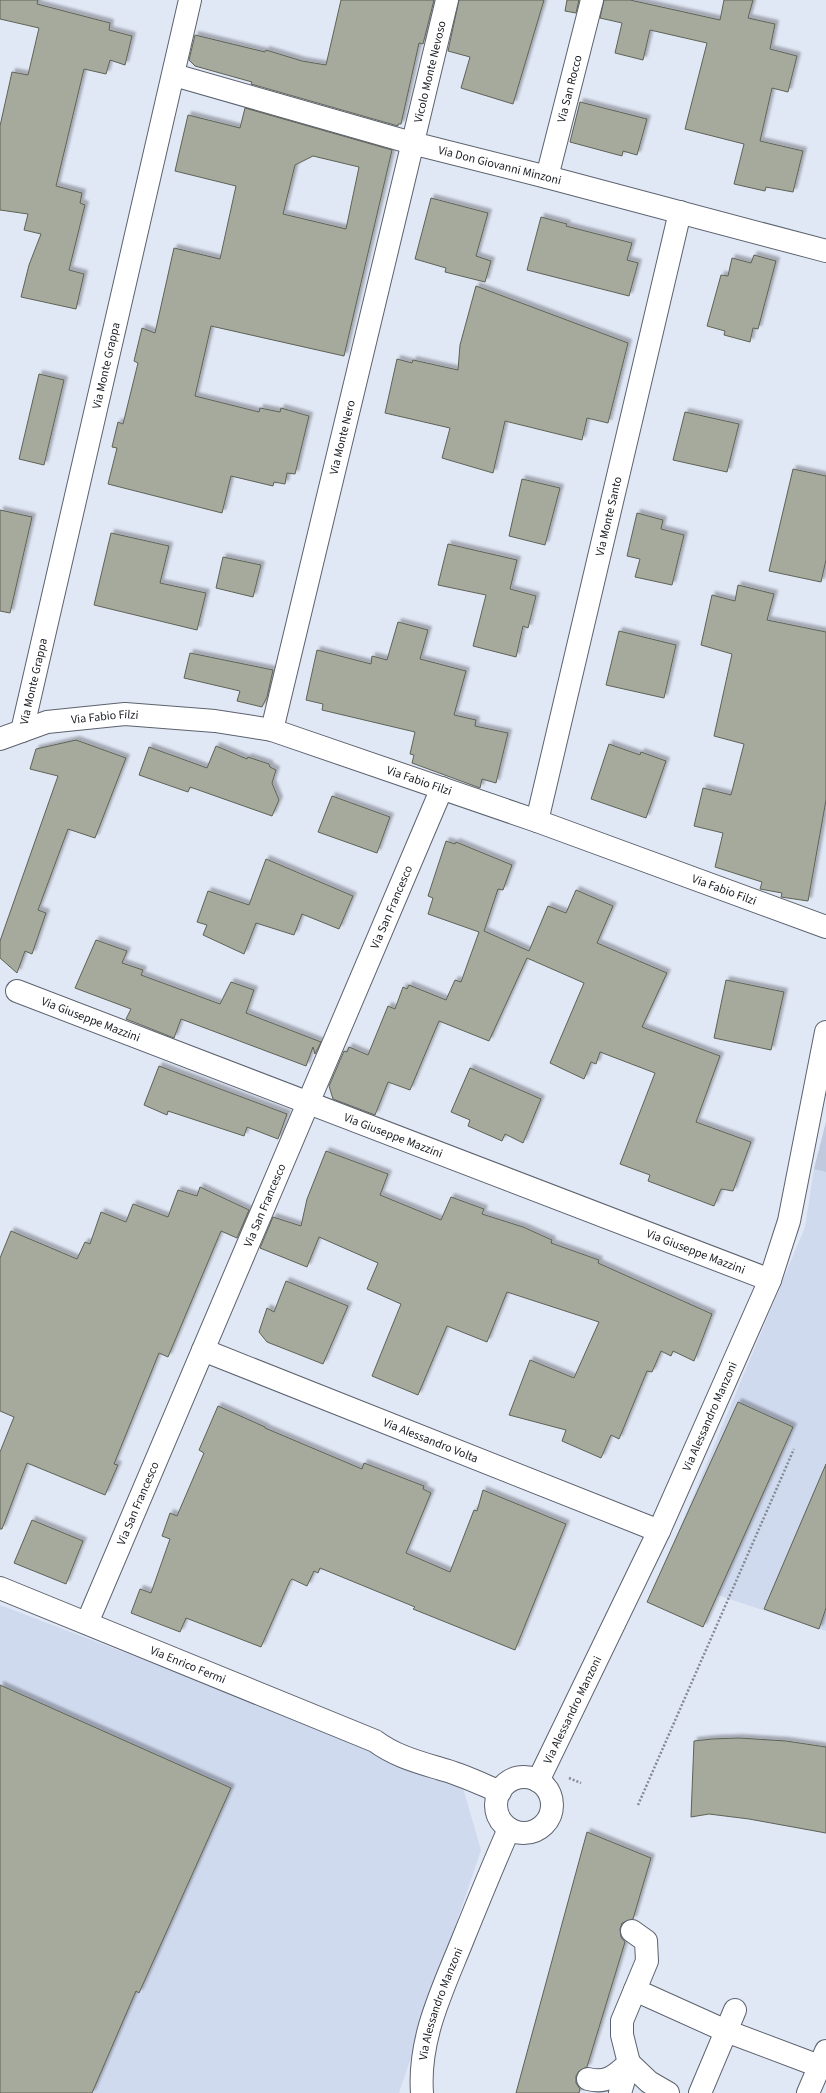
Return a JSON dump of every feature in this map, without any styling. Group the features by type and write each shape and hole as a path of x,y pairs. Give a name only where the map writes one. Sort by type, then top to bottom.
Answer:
{"street":[{"name":"Via Monte Grappa","path":"22,731 174,75 190,0"},
{"name":"Vicolo Monte Nevoso","path":"412,143 447,0"},
{"name":"Via San Rocco","path":"548,177 592,0"},
{"name":"Via Don Giovanni Minzoni","path":"174,75 412,143 548,177 826,251"},
{"name":"Via Monte Nero","path":"272,730 412,143"},
{"name":"Via Monte Santo","path":"537,820 680,212"},
{"name":"Via Fabio Filzi","path":"0,739 46,722 125,714 215,721 272,730 537,820 826,927"},
{"name":"Via San Francesco","path":"87,1623 442,788"},
{"name":"Via Giuseppe Mazzini","path":"17,991 770,1280"},
{"name":"Via Alessandro Manzoni","path":"538,1781 659,1531 770,1280 789,1222 826,1032"},
{"name":"Via Alessandro Volta","path":"203,1350 659,1531"},
{"name":"Via Enrico Fermi","path":"0,1588 375,1741 391,1743 430,1758 442,1769 500,1792"},
{"path":"521,1777 538,1781 547,1790 552,1802 548,1819 536,1831 527,1833 510,1829 499,1817 497,1808 500,1792 505,1785 521,1777"},
{"name":"Via Alessandro Manzoni","path":"422,2093 421,2077 423,2053 430,2023 510,1829"},
{"path":"620,2093 629,2063 622,2035 622,2021 647,1961 648,1951 646,1941 632,1931"},
{"path":"635,1990 726,2031 823,2059 808,2093"},
{"path":"700,2093 735,2010"},
{"path":"588,2079 598,2081 608,2080 629,2063"},
{"path":"629,2063 649,2082 668,2093"}],"path":[{"path":"638,1805 794,1449"}],"shaded area":[{"path":"826,1122 826,1631 660,1576 805,1227 814,1169"},
{"path":"826,1122 826,1172 814,1169"},
{"path":"0,1605 461,1781 481,1850 399,2093 0,2093"}],"building":[{"path":"0,0 38,0 37,4 110,23 109,30 132,36 125,65 110,60 106,74 84,69 56,186 82,193 80,203 85,205 69,270 84,274 76,309 21,297 29,265 41,234 24,230 28,214 0,210 0,126 12,72 28,75 39,28 0,19"},
{"path":"341,0 434,0 423,44 419,43 401,124 398,124 398,126 251,84 252,82 195,66 189,60 195,35 265,52 266,50 302,61 326,65"},
{"path":"459,0 544,0 513,104 461,88 470,57 448,51"},
{"path":"567,0 579,0 576,13 565,11"},
{"path":"604,0 630,0 720,20 724,0 753,0 748,18 775,24 770,49 797,56 788,92 772,88 760,141 803,151 793,192 766,187 765,191 734,184 744,144 685,129 707,43 650,30 643,60 615,53 622,23 600,18"},
{"path":"580,102 647,119 637,155 623,151 622,156 570,142"},
{"path":"245,108 392,150 344,356 211,326 195,396 259,412 260,408 280,412 281,408 309,416 295,474 287,473 285,484 274,482 273,486 231,476 222,513 108,484 117,448 112,447 118,422 123,424 138,363 134,361 142,328 155,333 174,248 220,259 236,186 175,171 188,115 240,128","holes":["313,156 359,167 346,229 283,214 295,165"]},
{"path":"431,198 488,213 476,256 491,261 485,282 445,272 446,268 415,259"},
{"path":"541,217 567,224 566,226 632,243 627,260 638,263 629,296 527,270"},
{"path":"754,255 776,261 758,329 753,328 750,342 724,335 725,331 707,326 721,275 728,276 732,258 751,263"},
{"path":"476,286 628,343 608,423 587,418 582,440 505,421 493,473 442,458 450,428 385,413 397,359 412,363 413,360 458,370 460,345"},
{"path":"39,374 64,380 44,465 19,459"},
{"path":"685,412 739,424 727,472 673,460"},
{"path":"793,469 826,476 826,560 821,582 769,571"},
{"path":"522,479 560,488 545,545 509,536"},
{"path":"0,510 32,517 10,613 0,611"},
{"path":"637,513 663,520 661,529 684,535 672,585 635,577 640,559 627,556"},
{"path":"111,533 169,546 160,583 206,593 197,630 94,605"},
{"path":"448,544 517,560 510,589 536,596 528,628 523,626 516,657 473,646 486,595 438,585"},
{"path":"223,557 261,565 253,597 216,588"},
{"path":"738,585 774,594 767,620 826,632 826,800 808,901 781,897 782,893 760,889 762,882 715,867 723,833 694,826 703,788 731,795 744,744 714,736 732,654 701,645 712,595 735,601"},
{"path":"398,622 428,630 420,659 466,671 454,715 476,720 475,726 508,733 496,783 482,779 480,788 412,763 414,755 410,754 415,732 322,710 323,704 306,700 317,650 371,664 372,656 387,660"},
{"path":"619,631 676,645 664,698 606,685"},
{"path":"190,653 273,670 267,697 262,707 237,701 240,691 184,678"},
{"path":"76,740 126,758 95,838 68,829 38,910 46,913 32,954 25,951 17,973 0,958 0,941 58,776 30,769 36,749"},
{"path":"609,744 640,755 641,752 666,761 646,818 591,799"},
{"path":"216,746 247,759 248,757 269,764 270,767 276,770 272,783 279,800 272,816 190,787 188,792 139,775 149,747 207,768"},
{"path":"332,796 390,817 377,853 318,832"},
{"path":"446,841 455,844 456,842 512,865 503,890 498,889 484,931 529,951 548,906 566,913 576,890 613,906 597,943 667,973 642,1027 720,1056 696,1122 751,1142 733,1191 721,1189 714,1206 648,1181 650,1175 620,1164 655,1073 600,1052 596,1064 591,1062 584,1079 550,1063 584,983 527,958 489,1041 439,1021 410,1090 388,1082 375,1115 333,1099 329,1086 344,1051 347,1052 349,1047 368,1055 388,1006 395,1009 403,987 407,989 409,985 446,1000 455,980 461,982 479,932 428,914 433,898 428,896"},
{"path":"266,859 353,896 339,929 302,914 294,935 256,923 244,954 203,935 207,925 197,922 208,891 249,905"},
{"path":"96,940 127,951 122,963 143,970 141,975 220,1004 231,982 254,990 246,1013 321,1042 315,1054 313,1047 306,1066 181,1019 174,1038 126,1019 131,1009 75,988"},
{"path":"726,980 784,992 771,1050 714,1038"},
{"path":"159,1066 287,1114 278,1139 247,1127 244,1136 168,1111 167,1115 144,1105"},
{"path":"470,1068 541,1099 523,1143 505,1134 502,1141 468,1126 470,1120 451,1112"},
{"path":"326,1151 388,1174 380,1195 441,1220 451,1197 484,1209 482,1214 523,1227 552,1240 551,1243 599,1260 598,1263 712,1314 694,1361 673,1351 671,1356 661,1351 652,1372 647,1371 619,1439 611,1435 601,1458 562,1441 566,1430 509,1415 530,1360 574,1378 599,1322 507,1292 487,1342 447,1326 418,1395 372,1376 401,1304 367,1289 378,1263 319,1237 307,1267 260,1248 273,1217 301,1226 307,1199"},
{"path":"200,1187 249,1210 237,1238 221,1231 168,1357 159,1353 114,1464 118,1465 105,1495 27,1463 2,1529 0,1529 0,1452 14,1417 0,1411 0,1258 11,1231 77,1259 85,1242 90,1244 101,1212 126,1222 133,1204 168,1217 178,1190 197,1196"},
{"path":"286,1281 348,1306 323,1364 267,1342 259,1332 267,1308 274,1312"},
{"path":"738,1402 793,1427 703,1627 647,1602"},
{"path":"218,1406 265,1428 362,1469 364,1463 424,1486 423,1489 431,1493 406,1553 450,1572 474,1510 477,1511 483,1490 566,1524 515,1650 413,1609 415,1607 320,1568 318,1573 314,1571 307,1586 292,1579 290,1581 261,1647 186,1618 180,1632 131,1613 140,1589 151,1593 170,1539 162,1536 170,1513 177,1516 204,1453 199,1450"},
{"path":"826,1464 826,1608 819,1629 764,1609"},
{"path":"32,1520 83,1541 66,1584 14,1563"},
{"path":"0,1685 231,1788 139,1993 136,1991 92,2093 0,2093"},
{"path":"739,1738 786,1741 826,1747 826,1833 749,1819 709,1814 691,1817 694,1741"},
{"path":"587,1832 651,1858 633,1919 622,1923 620,1929 621,1937 625,1942 587,2067 579,2071 576,2076 576,2083 580,2089 579,2093 516,2093"}]}
